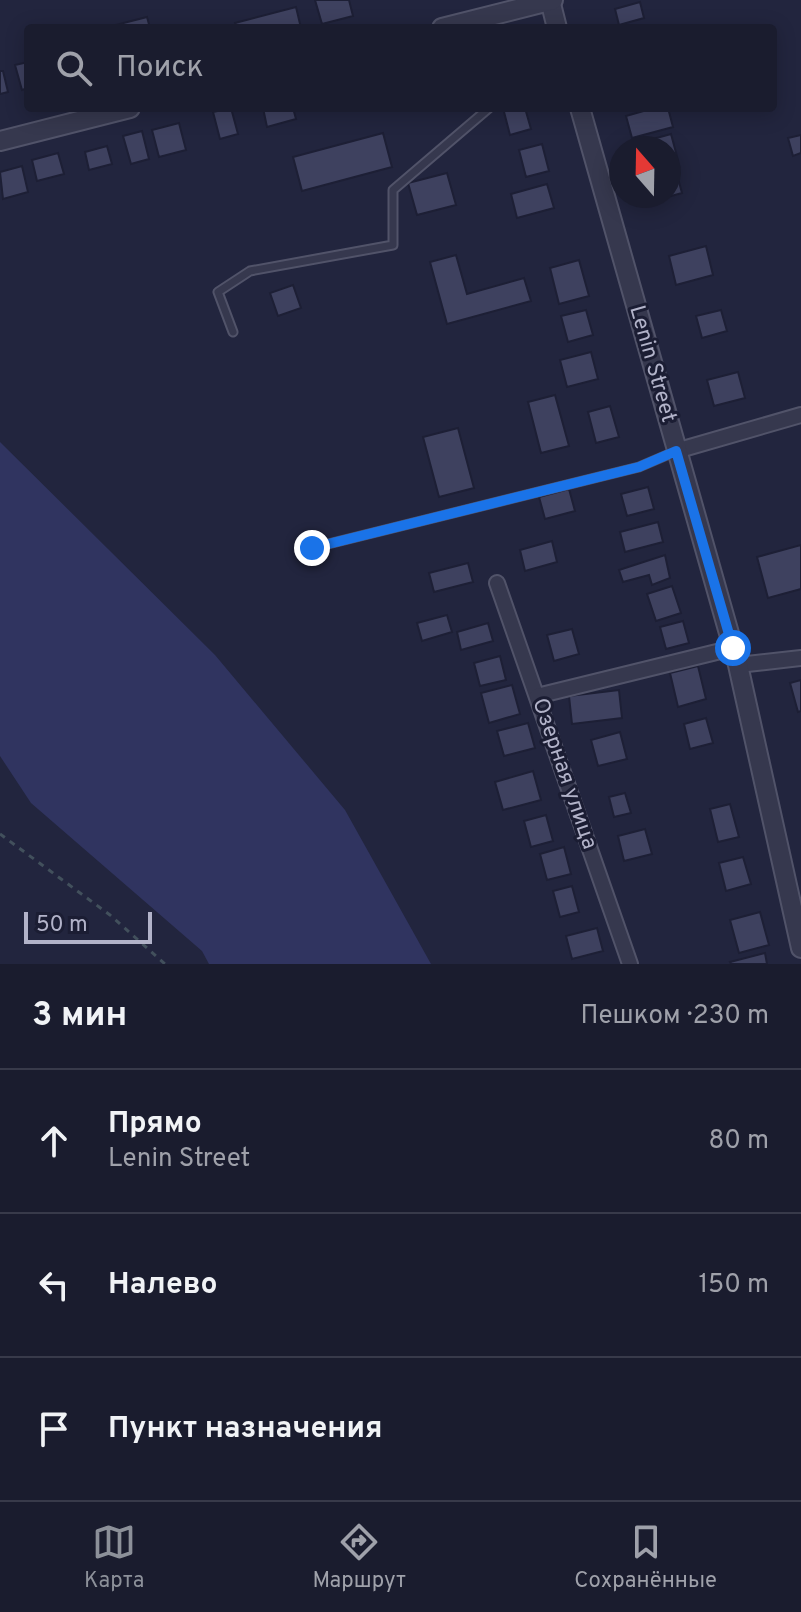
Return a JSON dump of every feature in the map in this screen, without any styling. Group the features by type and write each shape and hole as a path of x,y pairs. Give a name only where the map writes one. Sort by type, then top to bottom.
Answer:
{"street":[{"path":"458,24 551,0 556,24"},
{"path":"0,141 114,112"},
{"name":"Lenin Street","path":"581,112 736,657 801,948"},
{"path":"676,451 801,415"},
{"name":"Озерная улица","path":"497,583 630,964"},
{"path":"537,696 736,657 801,658"}],"lane":[{"path":"233,332 218,292 250,271 393,245 393,190 484,112"},
{"path":"312,548 639,467 676,451"}],"path":[{"path":"0,834 110,915 165,964"}],"water":[{"path":"0,442 215,655 345,810 431,964 209,964 202,951 31,803 0,756"}],"building":[{"path":"315,0 349,0 353,16 322,24"},
{"path":"640,2 644,18 619,24 615,9"},
{"path":"296,7 300,24 235,24"},
{"path":"147,17 149,24 120,24"},
{"path":"24,63 22,90 15,65"},
{"path":"0,71 3,71 8,92 0,94"},
{"path":"213,112 232,112 238,134 220,139"},
{"path":"264,112 294,112 296,119 267,127"},
{"path":"504,112 526,112 531,129 510,135"},
{"path":"640,112 669,112 673,127 631,136 626,116"},
{"path":"179,123 186,150 159,157 152,130"},
{"path":"142,131 149,159 131,164 123,136"},
{"path":"383,133 392,167 302,191 293,157"},
{"path":"801,135 801,153 793,156 788,138"},
{"path":"542,144 549,171 526,177 519,150"},
{"path":"107,146 112,164 89,170 85,152"},
{"path":"58,153 64,174 37,181 32,160"},
{"path":"22,166 28,192 3,199 0,172"},
{"path":"447,173 456,205 417,215 408,183"},
{"path":"547,184 554,208 517,218 511,194"},
{"path":"706,246 713,275 676,285 669,256"},
{"path":"456,255 467,294 524,278 531,301 447,324 430,262"},
{"path":"579,260 589,296 559,304 550,268"},
{"path":"293,285 301,308 278,316 270,293"},
{"path":"586,310 593,335 568,342 561,316"},
{"path":"721,310 727,331 702,338 696,316"},
{"path":"591,352 598,379 567,387 560,360"},
{"path":"738,372 745,398 714,406 707,380"},
{"path":"555,395 569,446 541,453 528,402"},
{"path":"610,406 619,437 596,443 588,412"},
{"path":"458,428 474,488 439,497 423,437"},
{"path":"648,487 654,509 627,516 621,494"},
{"path":"569,489 575,511 545,519 539,497"},
{"path":"658,522 663,542 625,552 620,532"},
{"path":"552,541 557,562 525,571 520,550"},
{"path":"801,545 801,589 768,598 757,557"},
{"path":"665,555 670,578 652,585 649,575 623,582 619,570"},
{"path":"468,563 473,582 434,592 429,573"},
{"path":"672,586 681,613 656,621 647,594"},
{"path":"447,615 452,632 422,641 417,623"},
{"path":"683,621 689,643 666,649 660,627"},
{"path":"488,623 493,641 461,650 457,632"},
{"path":"572,629 579,654 554,661 547,635"},
{"path":"500,656 506,680 480,686 474,663"},
{"path":"698,666 706,699 678,707 670,673"},
{"path":"801,680 801,711 798,712 790,683"},
{"path":"512,685 520,714 489,723 481,693"},
{"path":"619,690 622,718 572,724 569,696"},
{"path":"706,718 713,743 690,749 684,724"},
{"path":"528,723 535,748 504,756 497,731"},
{"path":"620,732 627,759 598,766 591,740"},
{"path":"533,771 541,800 503,810 495,782"},
{"path":"625,793 631,813 614,817 609,797"},
{"path":"730,804 739,837 718,842 710,809"},
{"path":"546,815 553,841 531,847 524,821"},
{"path":"645,829 652,854 624,861 618,836"},
{"path":"564,847 571,874 547,880 540,854"},
{"path":"743,857 751,884 726,891 719,863"},
{"path":"572,886 579,912 560,917 553,891"},
{"path":"760,912 769,945 739,953 730,920"},
{"path":"597,928 603,951 572,959 566,936"},
{"path":"765,953 767,964 730,962"}],"route":[{"path":"312,548 639,467 676,451 733,648"}]}
